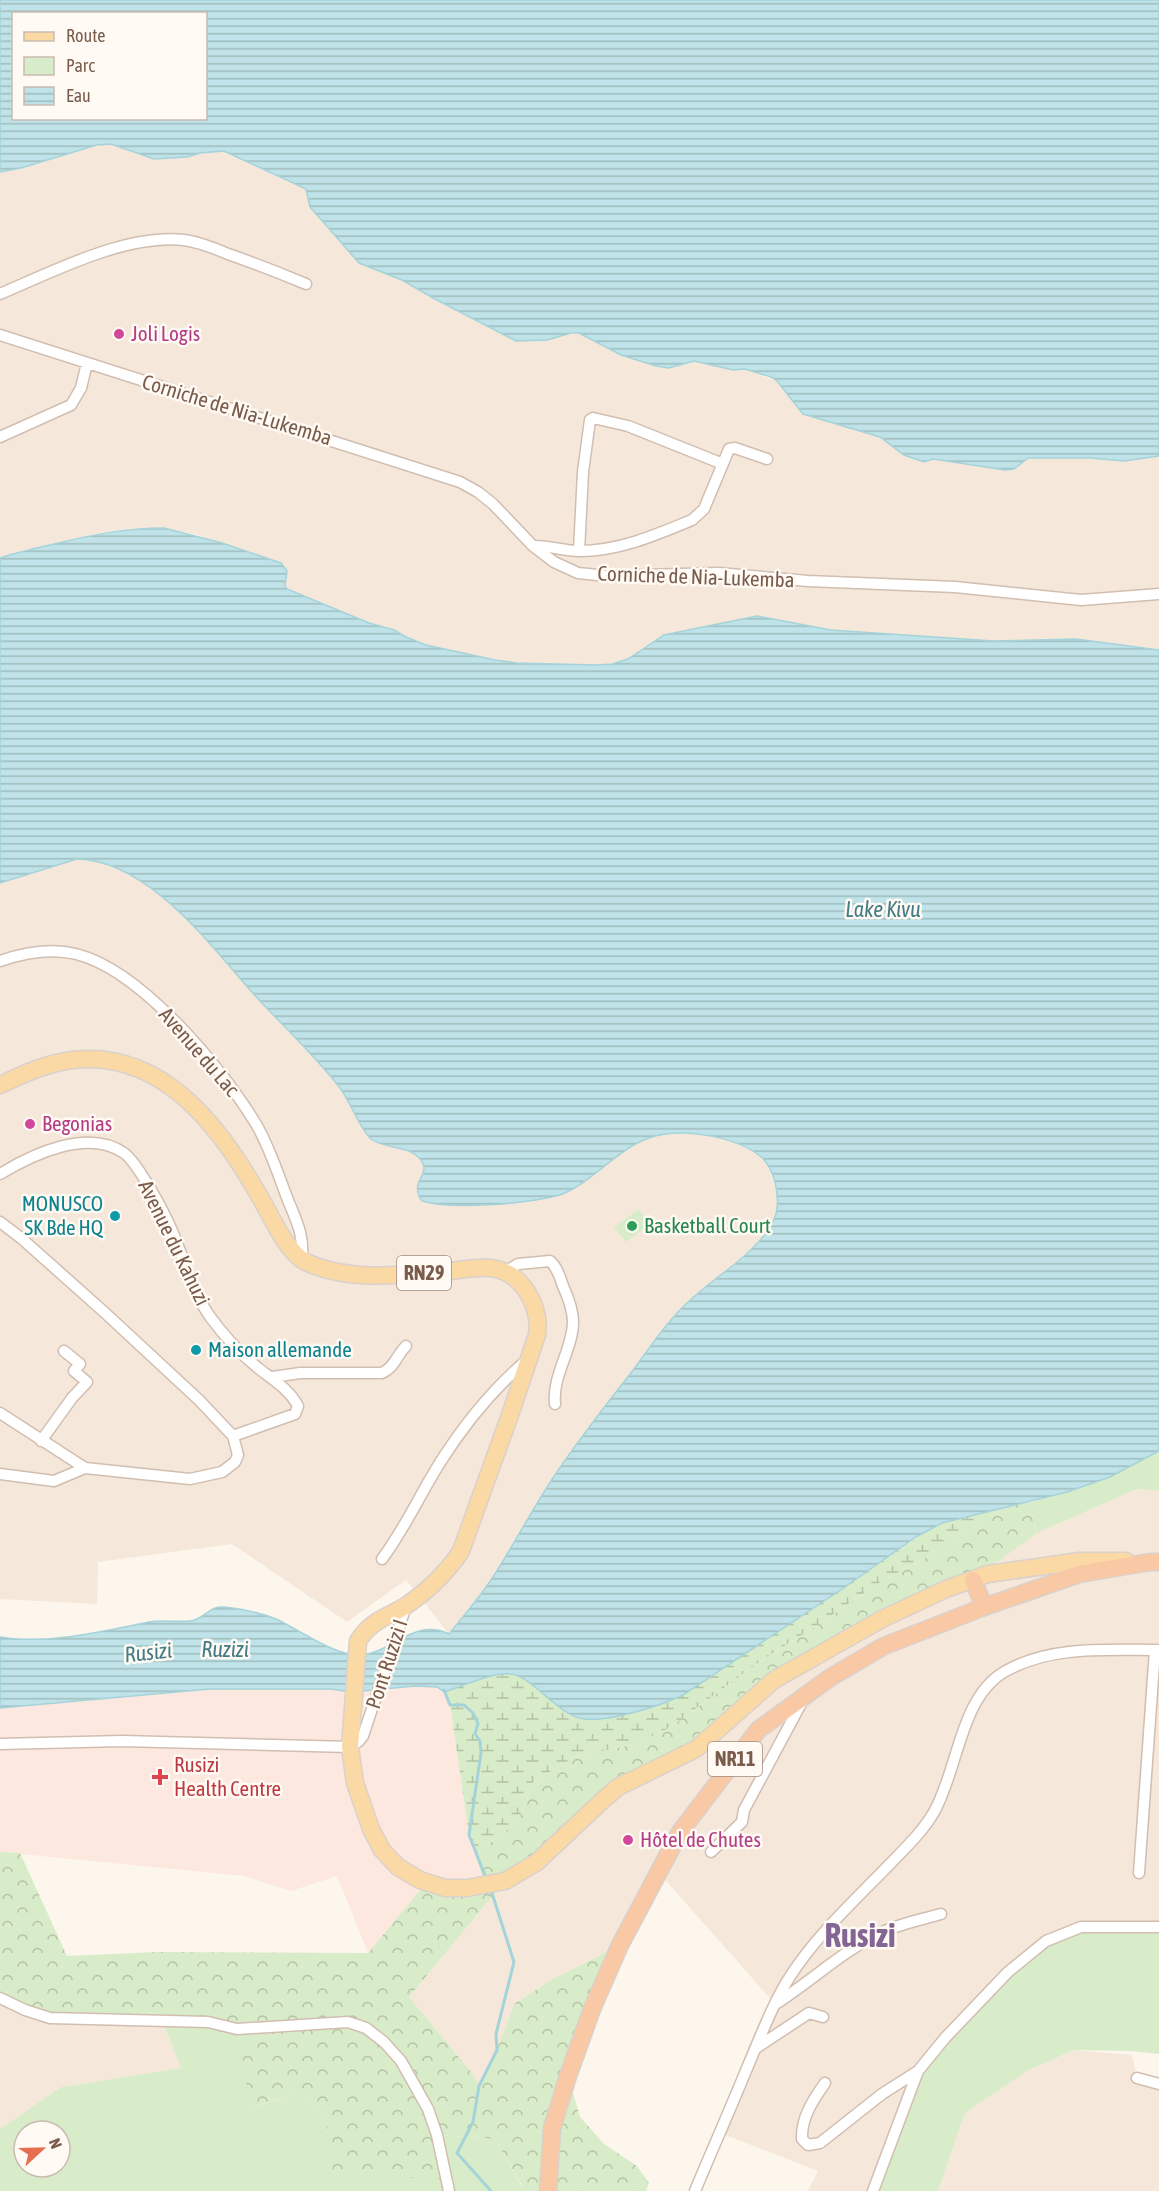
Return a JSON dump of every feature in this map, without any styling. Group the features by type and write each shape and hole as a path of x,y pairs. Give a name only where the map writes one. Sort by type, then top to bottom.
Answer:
{"highway":[{"name":"NR11","path":"548,2191 552,2128 592,2009 620,1945 680,1832 758,1730 806,1694 884,1646 984,1607 1079,1574 1155,1562"},
{"path":"973,1580 984,1607"}],"main road":[{"path":"0,1085 45,1066 73,1060 112,1062 139,1069 160,1079 186,1098 220,1135 239,1161 283,1237 302,1261"},
{"name":"RN29","path":"302,1261 325,1268 360,1274 404,1275 490,1268 505,1272"},
{"path":"505,1272 524,1286 536,1310 538,1324 530,1358 461,1551 451,1565 406,1606 368,1627 358,1641 350,1747 355,1783 362,1808 382,1850 398,1867 420,1880 445,1888 466,1888 505,1881 537,1862 618,1787 696,1749 774,1680 882,1619 946,1589 988,1574 1080,1561 1155,1562"}],"street":[{"path":"0,294 78,262 134,243 174,239 198,243 306,284"},
{"name":"Corniche de Nia-Lukemba","path":"0,335 460,482 493,504 532,546 554,562 578,573 607,576 718,573 808,581 955,587 1081,600 1159,594"},
{"path":"0,437 71,405 81,388 87,363"},
{"path":"579,551 583,472 590,420 593,418 628,426 723,464"},
{"path":"532,546 544,545 560,550 579,551 604,550 630,544 692,520 704,509 729,449 735,448 767,459"},
{"name":"Avenue du Lac","path":"0,962 34,952 77,954 127,978 155,1001 224,1077 257,1126 304,1240 302,1261"},
{"name":"Avenue du Kahuzi","path":"0,1174 53,1148 86,1142 110,1147 125,1154 135,1165 172,1230 201,1303 235,1346 260,1370 273,1377 296,1402 298,1408 295,1414 233,1436"},
{"path":"0,1222 21,1238 199,1400 233,1436 237,1451 235,1462 222,1472 190,1479 85,1468 0,1413"},
{"path":"505,1272 518,1264 550,1261 564,1288 571,1309 573,1325 555,1390 555,1404"},
{"path":"273,1377 300,1373 382,1373 389,1370 406,1346"},
{"path":"41,1441 72,1398 87,1382 74,1371 80,1364 64,1351"},
{"path":"382,1559 400,1535 440,1461 466,1425 509,1375 530,1358"},
{"path":"0,1474 54,1481 85,1468"},
{"name":"Pont Ruzizi I","path":"350,1747 359,1741 368,1723 406,1606"},
{"path":"695,2191 775,2004 790,1975 813,1947 922,1831 940,1800 975,1702 986,1686 1004,1672 1046,1657 1078,1651 1157,1650 1139,1872"},
{"path":"711,1852 742,1822 744,1810 806,1694"},
{"path":"0,1744 122,1741 350,1747"},
{"path":"775,2004 840,1957 878,1934 904,1923 941,1914"},
{"path":"825,2083 813,2101 803,2123 802,2139 808,2145 820,2143 882,2094 918,2071 984,1996 1046,1941 1082,1927 1158,1928"},
{"path":"0,1998 25,2010 50,2018 208,2022 237,2029 348,2022 366,2028 384,2042 400,2061 428,2109 437,2135 449,2191"},
{"path":"756,2048 809,2013 823,2017"},
{"path":"873,2191 918,2071"},
{"path":"1137,2078 1159,2084"}],"shaded area":[{"path":"104,144 119,146 154,159 224,151 302,187 306,189 310,207 359,263 402,280 516,341 547,340 579,333 621,355 656,366 694,361 733,370 745,369 777,381 803,414 868,432 880,437 895,448 933,459 1005,470 1018,466 1028,458 1090,458 1124,461 1159,456 1159,650 1076,639 993,641 831,630 757,616 664,635 628,659 612,664 517,663 439,649 413,640 394,630 369,623 287,589 285,586 287,577 256,554 194,534 164,528 124,529 24,550 0,558 0,172"},
{"path":"77,859 91,859 139,880 194,924 261,1003 342,1090 364,1131 384,1145 411,1152 419,1158 424,1164 425,1171 419,1180 578,1184 629,1147 651,1137 672,1134 698,1134 730,1140 760,1156 769,1167 777,1195 776,1214 767,1233 730,1268 701,1291 516,1538 492,1578 449,1634 406,1580 347,1622 232,1544 98,1562 97,1604 0,1599 0,883"},
{"path":"1137,1489 1159,1491 1159,1928 872,2191 808,2191 818,2171 720,2133 775,2004 659,1873 620,1945 553,1979 515,2003 493,2059 479,2086 472,2073 409,1997 505,1881 603,1800 774,1680 973,1580 1037,1533"},
{"path":"415,1686 437,1687 444,1692 450,1705 469,1835 485,1885 427,1883 368,1953 337,1876 291,1891 244,1876 0,1852 0,1708 210,1689 330,1689 352,1692"},
{"path":"0,1998 162,2021 181,2068 61,2087 0,2129"},
{"path":"1074,2050 1132,2055 1137,2078 1159,2084 1159,2191 938,2191 965,2113 1029,2070"}],"green space":[{"name":"Basketball Court","path":"639,1209 650,1224 626,1242 614,1227"},
{"path":"1159,1451 1159,1491 1137,1489 1037,1533 1029,1503 1110,1477"},
{"path":"1029,1502 1037,1533 973,1580 801,1663 716,1730 635,1779 505,1881 409,1997 472,2073 479,2085 493,2059 515,2003 553,1979 620,1945 568,2076 580,2117 604,2144 637,2166 649,2183 646,2191 522,2191 523,2187 495,2139 438,2135 448,2180 333,2173 325,2114 295,2093 251,2108 237,2029 70,2019 0,1998 0,1852 20,1853 67,1956 157,1952 368,1953 427,1882 485,1885 475,1854 518,1821 533,1782 576,1756 636,1744 669,1728 759,1662 877,1584 932,1554 1002,1508"},
{"path":"1002,1508 932,1554 877,1584 759,1662 669,1728 636,1744 576,1756 533,1782 518,1821 475,1854 469,1835 450,1705 444,1692 488,1677 512,1674 526,1681 577,1718 683,1695 927,1531 942,1523"},
{"path":"1159,1928 1159,2054 1074,2050 1029,2070 965,2113 938,2191 872,2191 913,2076 945,2035 1060,1931"},
{"path":"162,2021 237,2029 252,2108 295,2093 325,2114 334,2173 437,2135 495,2139 523,2188 522,2191 0,2191 0,2129 12,2121 12,2179 72,2179 72,2119 15,2119 61,2087 181,2068"}],"water":[{"path":"0,0 1159,0 1159,456 1124,461 1090,458 1028,458 1014,469 1005,470 933,459 924,462 904,455 880,437 803,414 777,381 745,369 733,370 694,361 669,368 656,366 621,355 579,333 547,340 516,341 402,280 359,263 310,207 306,189 224,151 154,159 111,144 97,145 0,172"},
{"name":"Lake Kivu","path":"164,528 222,543 281,563 287,571 285,586 287,589 369,623 394,630 426,645 517,663 612,664 628,659 664,635 757,616 831,630 993,641 1076,639 1159,650 1159,1451 1110,1477 1067,1492 942,1523 916,1537 683,1695 630,1714 600,1719 576,1717 561,1709 533,1685 511,1674 487,1677 444,1692 437,1687 415,1686 352,1692 330,1689 210,1689 0,1708 0,1637 56,1638 149,1622 190,1621 217,1607 243,1610 270,1617 328,1647 349,1654 371,1653 424,1630 436,1630 449,1634 493,1577 562,1465 660,1334 702,1289 760,1241 772,1223 777,1207 777,1191 773,1175 760,1156 736,1143 722,1139 707,1135 676,1133 649,1138 637,1143 579,1186 556,1196 488,1205 452,1205 422,1201 417,1189 424,1170 421,1160 410,1152 383,1145 367,1135 344,1094 321,1065 202,935 156,892 131,875 105,864 77,859 0,883 0,558 95,535 136,529"}],"waterway":[{"path":"444,1690 450,1705 464,1705 473,1713 478,1723 475,1734 480,1741 481,1753 469,1835 486,1878"},
{"path":"491,1890 514,1962 496,2034 497,2050 479,2086 473,2122 457,2153 491,2191"}],"place":[{"name":"Joli Logis","path":"119,334"},
{"name":"Begonias","path":"30,1124"},
{"name":"MONUSCO SK Bde HQ","path":"115,1216"},
{"name":"Basketball Court","path":"632,1226"},
{"name":"Maison allemande","path":"196,1350"},
{"name":"Rusizi Health Centre","path":"160,1777"},
{"name":"Hôtel de Chutes","path":"628,1840"}],"district":[{"name":"Rusizi","path":"860,1935"}],"water label":[{"name":"Ruzizi","path":"225,1649"}]}
